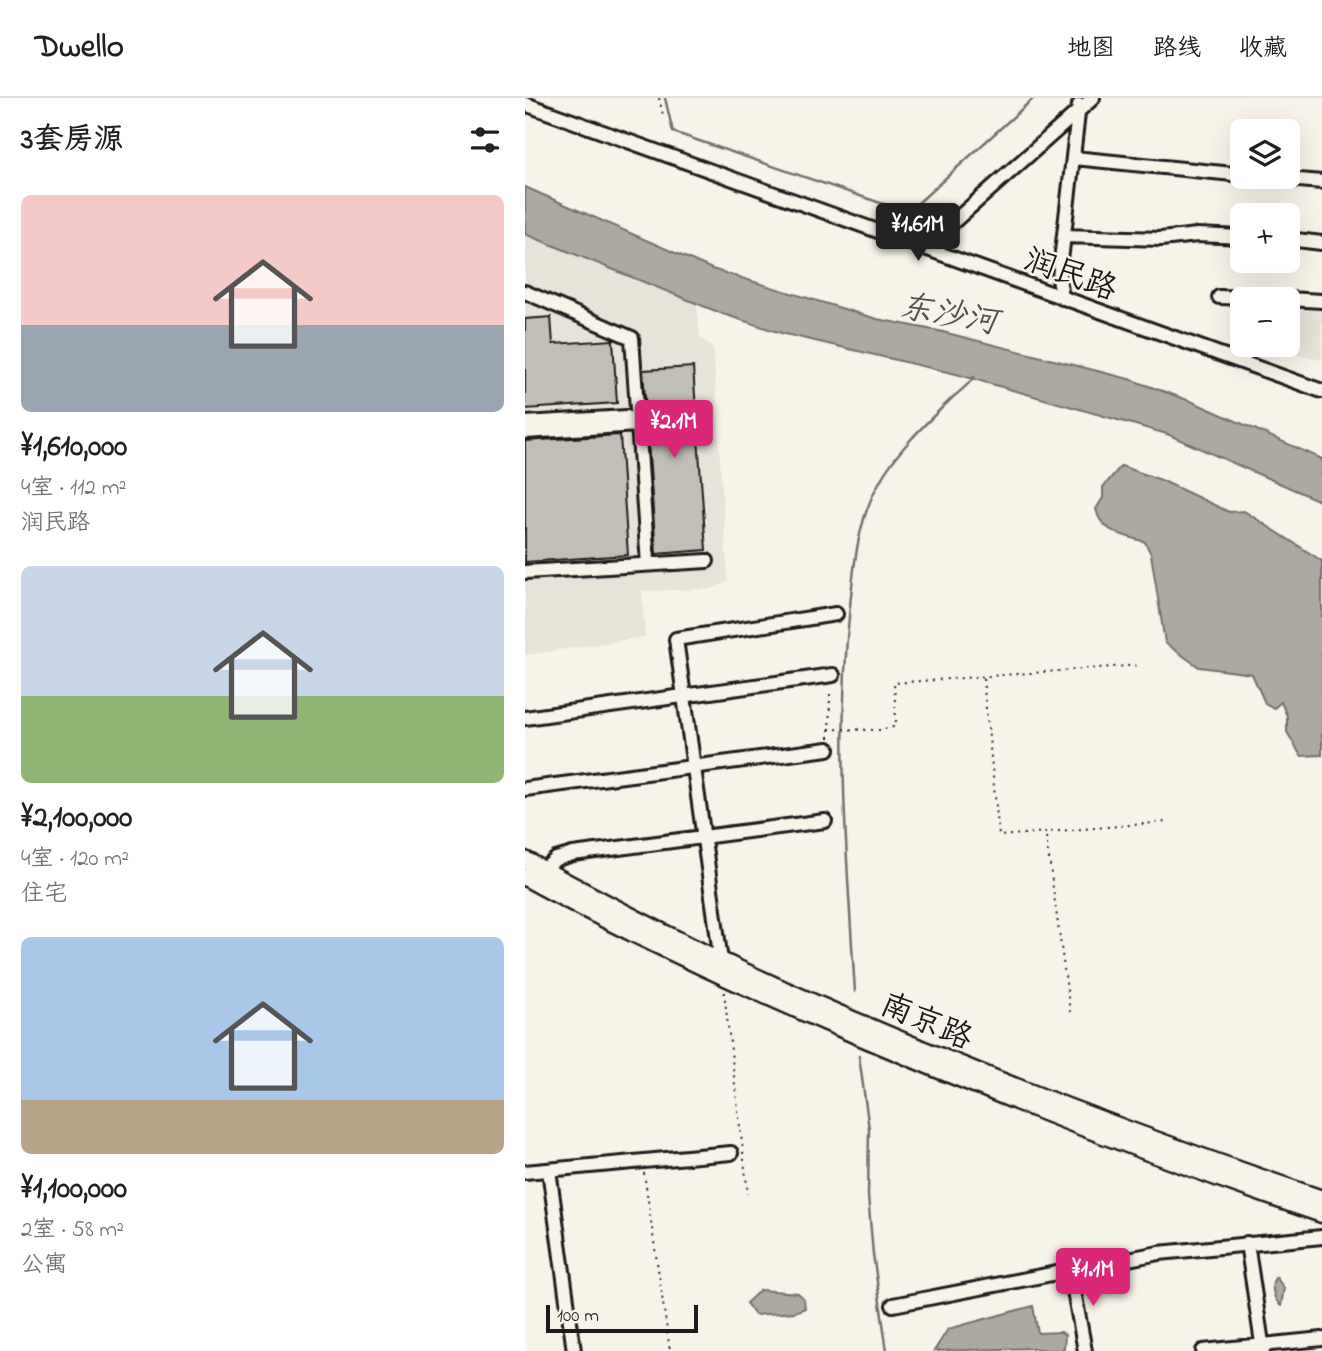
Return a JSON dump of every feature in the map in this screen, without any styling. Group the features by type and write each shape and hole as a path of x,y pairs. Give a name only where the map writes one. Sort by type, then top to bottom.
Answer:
{"main road":[{"name":"南京路","path":"525,860 721,969 1181,1150 1322,1199"},
{"name":"南京路","path":"525,877 721,969 1118,1143 1322,1214"}],"street":[{"path":"924,247 1079,103 1093,98"},
{"path":"1062,298 1059,278 1079,103"},
{"name":"润民路","path":"525,104 1322,391"},
{"path":"1074,158 1230,173"},
{"path":"1300,180 1322,182"},
{"path":"1064,236 1161,239 1198,235 1230,236"},
{"path":"1300,240 1322,243"},
{"path":"525,292 632,338 648,564"},
{"path":"1219,297 1230,297"},
{"path":"1300,299 1322,300"},
{"path":"525,423 638,420"},
{"path":"525,432 638,420"},
{"path":"525,572 707,561"},
{"path":"721,969 676,639 836,614"},
{"path":"525,718 833,675"},
{"path":"525,789 828,749"},
{"path":"543,870 556,859 573,854 825,821"},
{"path":"525,1172 731,1153"},
{"path":"548,1170 574,1351"},
{"path":"893,1305 972,1292 1070,1269 1159,1253 1322,1237"},
{"path":"1247,1243 1263,1348"},
{"path":"1070,1269 1086,1351"},
{"path":"1203,1351 1263,1348 1322,1339"}],"path":[{"path":"659,98 663,115"},
{"path":"829,729 879,730 893,727 896,721 894,683 1140,665"},
{"path":"982,678 997,832 1004,838 1167,822"},
{"path":"828,749 830,692"},
{"path":"1046,835 1070,1012"},
{"path":"721,969 748,1194"},
{"path":"642,1161 670,1351"}],"shaded area":[{"path":"525,187 712,269 877,319 939,331 1129,379 1193,402 1322,459 1322,502 1167,434 956,374 781,333 723,314 525,234"},
{"path":"525,222 696,298 700,337 713,348 728,582 711,589 642,591 645,637 525,655"},
{"path":"1300,306 1322,309 1322,360 1300,355"},
{"path":"1121,466 1161,480 1229,512 1244,511 1322,561 1322,755 1301,756 1287,732 1287,716 1281,702 1274,708 1265,703 1252,674 1199,667 1165,643 1151,554 1145,542 1108,528 1096,509 1103,498 1103,487"},
{"path":"1276,1277 1284,1288 1281,1306 1273,1292"},
{"path":"760,1290 798,1293 804,1299 805,1308 795,1312 755,1315 746,1303"},
{"path":"1033,1306 1038,1333 1061,1332 1065,1335 1064,1348 1059,1351 1031,1348 934,1351 948,1329"}],"building":[{"path":"551,317 553,344 613,340 617,403 525,409 525,319"},
{"path":"693,367 706,550 656,554 643,370"},
{"path":"620,435 628,555 525,562 525,441"}],"waterway":[{"path":"665,98 673,132 901,210 917,204 1034,98"},
{"path":"855,992 843,751 846,655 858,543 866,512 885,472 920,430 974,377"},
{"path":"859,1056 869,1129 868,1196 873,1254 887,1351"}],"water label":[{"name":"东沙河","path":"949,312"}]}
